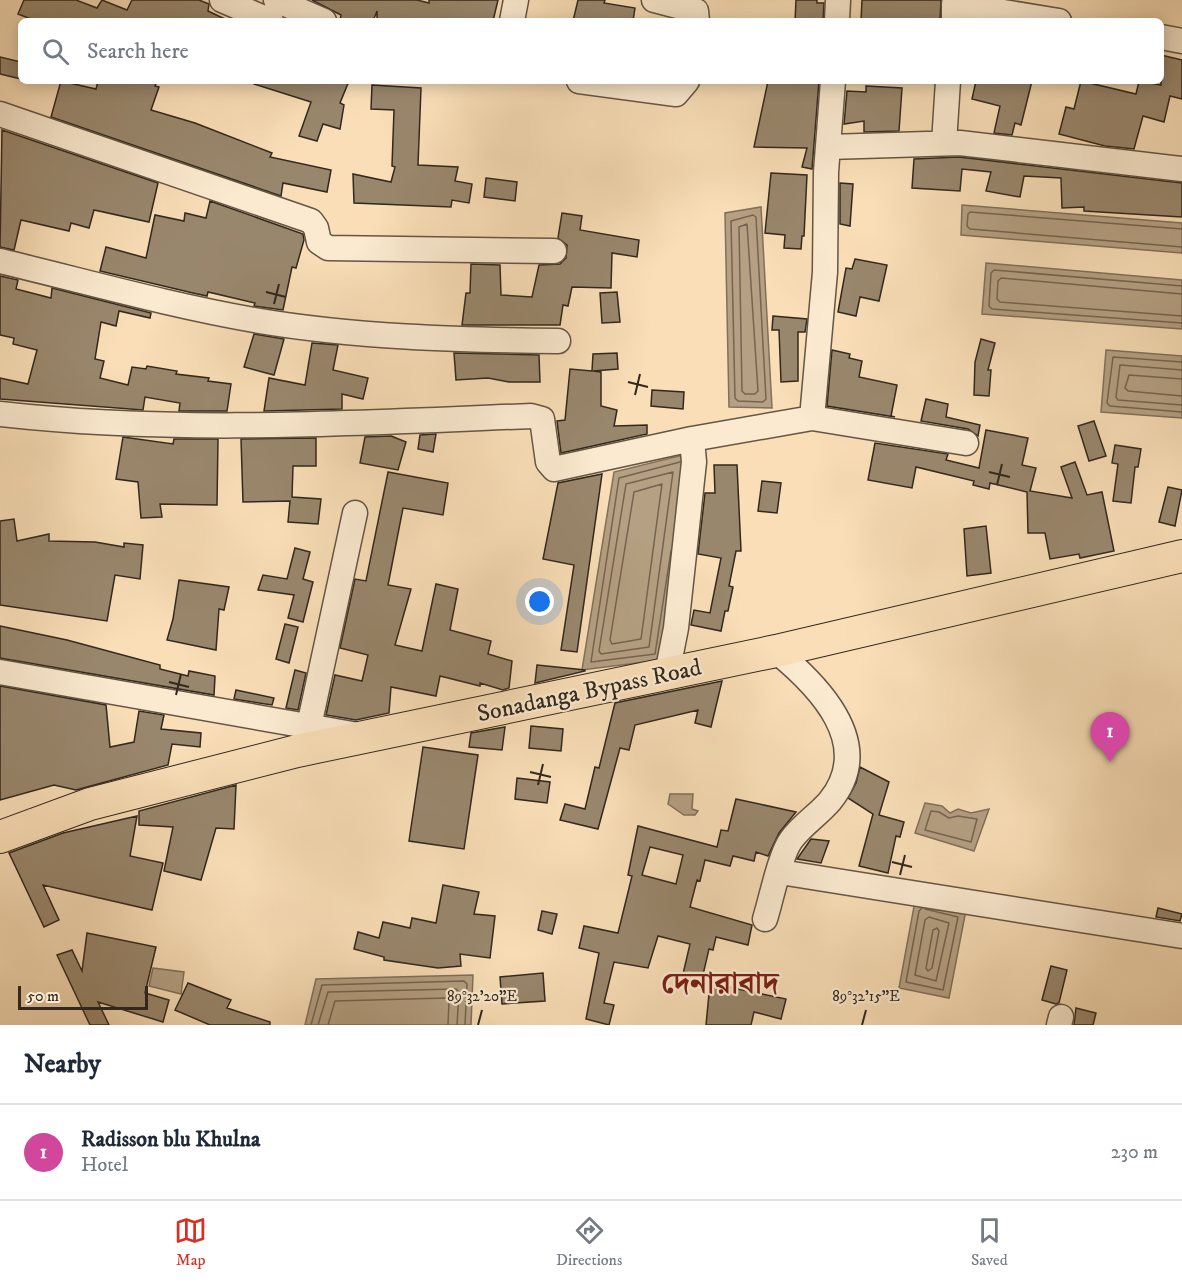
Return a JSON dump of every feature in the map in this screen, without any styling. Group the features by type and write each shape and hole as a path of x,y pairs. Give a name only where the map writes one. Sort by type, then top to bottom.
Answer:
{"main road":[{"name":"Sonadanga Bypass Road","path":"8,829 90,804 297,751 776,651 1182,556"}],"street":[{"path":"222,0 264,18"},
{"path":"276,0 317,18"},
{"path":"513,18 516,0"},
{"path":"654,0 696,11"},
{"path":"837,18 838,0"},
{"path":"954,18 954,4 1040,18"},
{"path":"1164,38 1182,41"},
{"path":"601,84 676,94 684,84"},
{"path":"812,418 825,272 828,147 833,84"},
{"path":"944,143 948,84"},
{"path":"0,114 310,221 315,224 319,242 328,248 554,252"},
{"path":"828,147 944,143 1182,169"},
{"path":"0,261 253,320 343,332 442,339 558,341"},
{"path":"0,414 138,424 237,427 531,416 542,419 548,462 554,469 692,439 812,418 966,443"},
{"path":"668,674 694,462 692,439"},
{"path":"309,726 355,513"},
{"path":"765,919 790,842 831,800 845,773 847,749 842,729 828,702 807,677 776,651"},
{"path":"0,672 368,737"},
{"path":"780,872 1182,936"}],"water":[{"path":"962,205 1182,223 1182,253 961,235"},
{"path":"761,207 772,408 729,407 725,213"},
{"path":"986,263 1182,280 1182,329 982,314"},
{"path":"1106,350 1182,356 1182,418 1101,412"},
{"path":"691,453 661,660 582,670 614,472"},
{"path":"670,794 693,794 692,809 698,811 695,815 684,815 668,804"},
{"path":"925,803 942,806 950,813 958,809 971,813 989,809 974,851 915,833"},
{"path":"915,901 966,910 949,998 899,988"},
{"path":"153,968 184,972 181,994 149,986"},
{"path":"473,975 471,1025 305,1025 316,979"}],"building":[{"path":"24,0 76,0 97,8 102,0 127,10 132,0 199,0 209,4 208,11 223,18 28,18 18,14"},
{"path":"312,0 417,0 429,3 429,0 498,0 494,18 377,18 377,11 374,18 340,18 341,15"},
{"path":"578,0 605,0 604,3 635,8 633,18 574,18"},
{"path":"796,0 817,0 817,3 824,3 823,18 795,18"},
{"path":"862,0 941,0 940,18 861,18"},
{"path":"1164,56 1182,60 1182,99 1170,96 1164,122 1143,116 1134,149 1105,146 1059,134 1066,107 1074,109 1080,84 1094,84 1136,94 1138,84 1164,84"},
{"path":"0,57 18,61 18,78 0,74"},
{"path":"60,84 74,84 96,89 97,84 156,84 155,86 159,87 151,110 195,123 272,153 270,157 331,170 327,192 283,183 281,196 51,117"},
{"path":"254,84 348,84 340,103 344,105 340,129 323,124 317,141 299,136 311,102"},
{"path":"767,84 819,84 812,169 802,167 807,148 754,147"},
{"path":"975,84 1031,84 1021,125 1015,123 1012,135 994,133 1000,106 972,99"},
{"path":"372,85 421,88 418,165 458,167 455,181 472,184 469,203 452,200 451,207 354,203 353,174 391,182 395,167 392,166 394,110 371,109"},
{"path":"866,86 902,88 899,131 864,132 864,121 844,124 847,91 866,92"},
{"path":"2,130 158,183 149,222 94,210 89,228 71,223 69,231 21,220 14,250 0,247"},
{"path":"959,157 1182,183 1182,217 1084,211 1084,207 1062,208 1061,178 1024,176 1020,197 986,191 991,172 962,169 960,191 912,188 914,159"},
{"path":"771,173 807,175 804,236 802,236 801,249 784,248 785,235 765,233"},
{"path":"486,178 517,182 515,201 484,197"},
{"path":"840,183 853,184 850,226 840,224"},
{"path":"210,201 303,234 304,240 296,268 292,267 283,310 254,306 255,303 208,292 207,296 100,271 106,247 146,258 155,215 184,221 185,213 206,218"},
{"path":"562,213 582,216 580,230 639,240 637,257 612,253 611,288 572,287 568,306 563,305 560,325 462,325 466,293 470,293 471,264 500,265 501,295 532,297 539,265 560,264 566,258 567,245 558,238"},
{"path":"855,259 887,265 879,301 860,297 856,316 838,312 846,268 852,269"},
{"path":"0,276 18,280 16,289 51,298 52,288 151,313 150,318 119,311 116,326 101,322 95,359 104,361 100,378 128,385 132,367 146,369 147,366 177,371 176,374 209,378 208,381 231,384 227,411 179,411 180,403 145,397 143,410 0,399 0,378 28,384 37,350 13,344 14,338 0,335"},
{"path":"617,292 620,322 602,323 600,293"},
{"path":"773,316 807,319 805,332 798,332 798,381 781,382 779,330 772,330"},
{"path":"254,334 284,339 274,375 244,367"},
{"path":"981,339 995,343 988,370 991,370 989,396 974,395 975,362"},
{"path":"312,343 338,345 333,370 368,378 363,399 342,394 342,409 264,411 269,378 305,385"},
{"path":"832,350 850,354 849,358 862,361 859,377 897,385 891,416 895,417 827,406"},
{"path":"454,353 539,355 540,382 509,382 488,378 456,380"},
{"path":"617,353 618,369 593,371 601,372 601,406 617,410 614,426 647,425 647,434 561,453 557,421 565,420 570,369 592,371 593,354"},
{"path":"652,390 684,392 683,409 651,406"},
{"path":"926,399 948,404 946,417 980,425 978,436 968,429 921,421"},
{"path":"1094,421 1106,456 1089,461 1078,426"},
{"path":"986,430 1028,438 1022,465 1036,468 1030,491 1072,498 1061,467 1075,462 1087,495 1102,492 1114,551 1080,558 1079,554 1050,559 1045,533 1028,533 1027,492 990,483 989,489 973,485 974,481 916,467 912,488 868,480 875,443 948,454 946,460 979,468"},
{"path":"436,434 433,452 418,449 420,435"},
{"path":"391,436 406,442 398,470 360,463 365,437"},
{"path":"123,437 173,444 174,439 218,439 217,505 160,504 162,517 141,518 138,482 116,479"},
{"path":"316,438 316,466 293,466 292,497 321,499 318,524 288,522 290,501 243,502 241,439"},
{"path":"1115,445 1141,449 1138,467 1135,467 1131,503 1113,501 1118,464 1112,463"},
{"path":"714,465 737,465 741,551 736,551 729,586 733,587 721,631 691,625 694,610 710,613 721,558 698,554 705,493 715,493"},
{"path":"388,472 448,483 443,515 403,508 388,585 411,589 395,645 422,651 436,584 458,589 450,630 491,641 488,654 512,661 509,688 503,690 480,683 480,686 440,676 436,696 391,687 389,713 356,720 326,715 335,675 362,681 368,655 340,648 355,579 366,581"},
{"path":"602,474 577,652 561,650 574,565 543,559 558,483"},
{"path":"762,481 781,483 777,513 758,511"},
{"path":"1168,487 1182,490 1175,526 1159,522"},
{"path":"14,519 17,541 49,534 49,541 95,542 124,547 124,543 143,545 140,579 115,575 107,621 0,605 0,521"},
{"path":"986,526 991,573 967,576 964,529"},
{"path":"295,548 310,552 303,579 313,582 303,622 288,618 294,595 258,590 263,575 287,579"},
{"path":"179,580 229,587 224,610 219,609 216,650 167,640"},
{"path":"285,624 298,627 289,663 276,659"},
{"path":"0,626 67,640 160,665 160,669 188,676 189,671 215,676 214,695 0,658"},
{"path":"537,665 585,670 585,671 535,683"},
{"path":"295,670 306,673 298,710 286,708"},
{"path":"722,681 711,727 695,723 698,710 635,725 629,750 620,748 598,829 560,820 565,804 585,809 595,767 599,768 615,703"},
{"path":"0,686 106,705 110,747 134,742 139,711 164,715 161,729 201,733 200,747 172,744 168,765 76,790 54,785 0,800"},
{"path":"236,690 274,698 272,705 234,699"},
{"path":"531,726 563,729 561,751 529,748"},
{"path":"505,727 502,750 469,747 471,733"},
{"path":"423,747 478,755 464,849 409,841"},
{"path":"860,767 889,782 879,815 904,822 900,837 896,836 888,873 859,866 873,814 848,798 856,783"},
{"path":"517,778 550,782 547,803 515,799"},
{"path":"236,785 234,829 216,828 201,880 164,871 173,827 139,825 139,811"},
{"path":"736,799 796,812 779,833 768,856 756,852 754,861 733,856 730,866 705,860 700,881 697,880 690,907 752,925 748,945 716,937 713,950 709,949 702,979 683,974 690,944 658,936 648,968 614,962 604,1003 614,1005 609,1025 586,1019 599,953 579,948 584,926 618,933 632,876 628,875 638,826 717,847 721,830 728,831","holes":["650,847 683,855 676,884 642,875"]},
{"path":"137,816 130,856 163,863 152,910 43,885 59,920 44,927 9,853 63,833"},
{"path":"811,839 829,841 821,863 797,859"},
{"path":"443,885 479,892 474,914 495,916 490,958 460,954 461,966 438,968 384,960 384,957 354,949 358,932 379,938 383,922 410,928 412,918 436,923"},
{"path":"1158,908 1182,914 1180,921 1156,917"},
{"path":"542,911 557,914 552,934 538,930"},
{"path":"87,933 156,947 145,993 169,1000 163,1022 98,1002 109,1025 90,1025 57,955 72,950 82,971"},
{"path":"1051,966 1067,970 1059,1003 1056,1004 1042,1000"},
{"path":"543,973 545,1001 502,1004 500,977"},
{"path":"188,983 231,1000 227,1008 270,1022 270,1025 210,1025 175,1010"},
{"path":"710,983 786,999 781,1019 754,1012 751,1025 706,1025"},
{"path":"1076,1008 1096,1013 1093,1025 1074,1025"}],"place":[{"name":"Radisson blu Khulna","path":"1110,762"}],"district":[{"name":"দেনারাবাদ","path":"720,983"}]}
